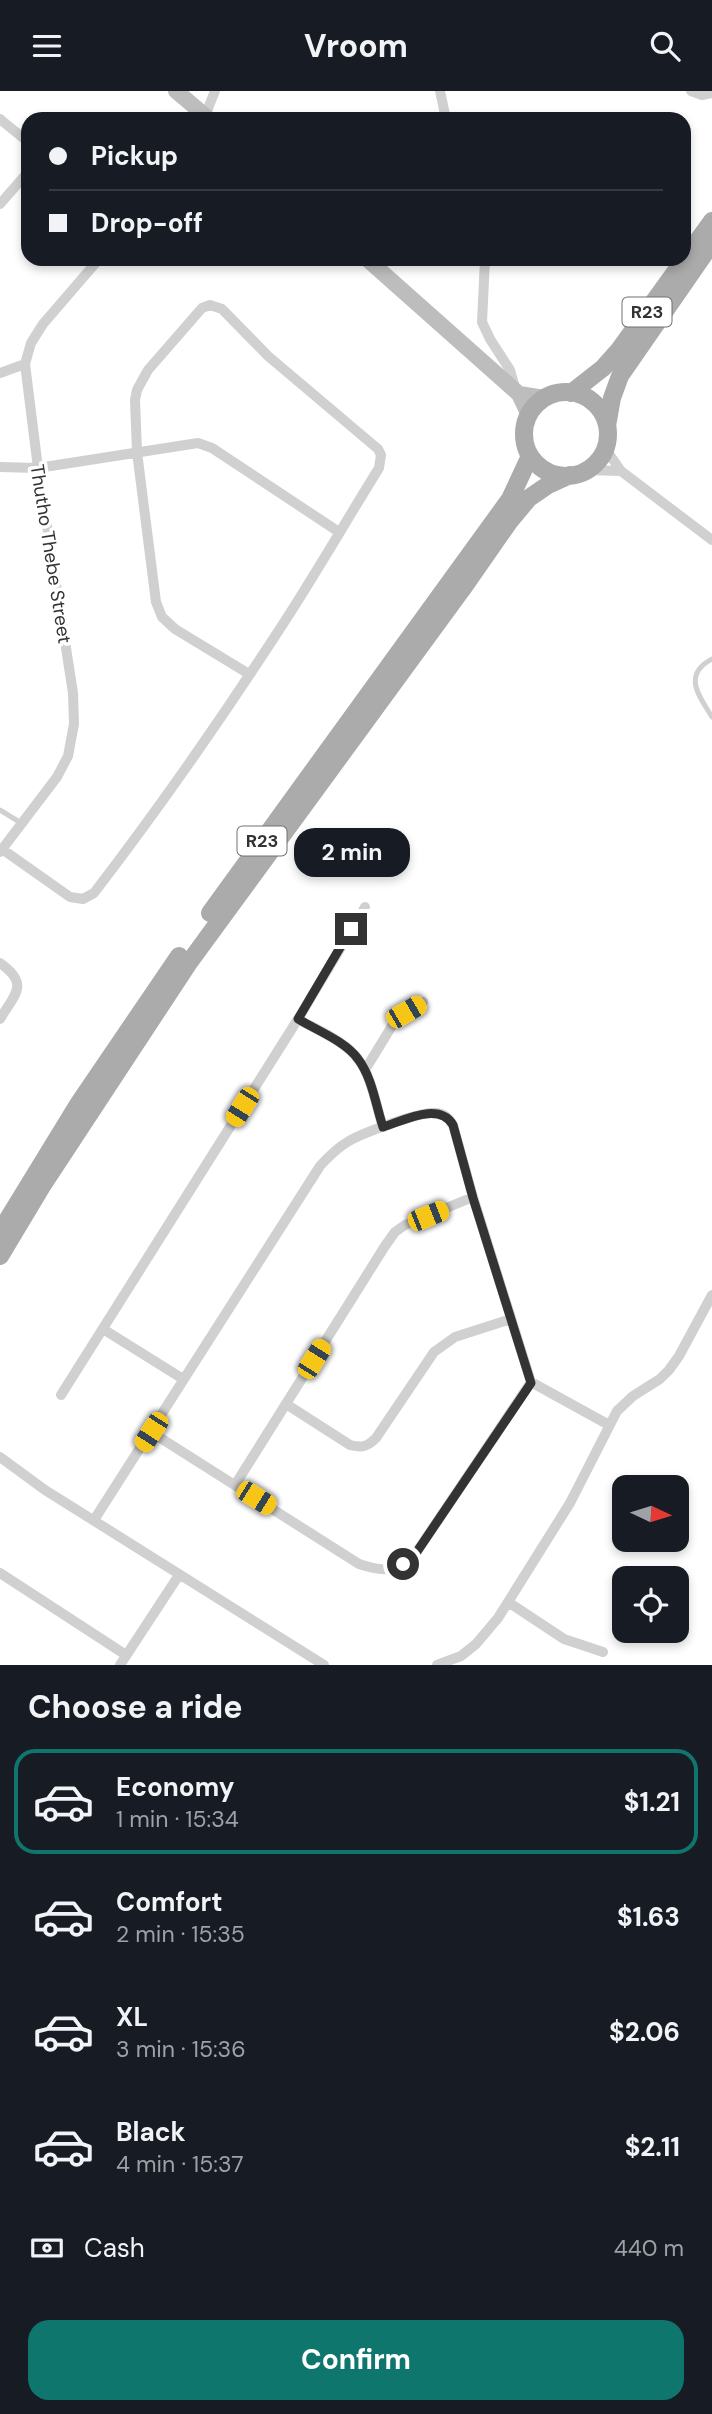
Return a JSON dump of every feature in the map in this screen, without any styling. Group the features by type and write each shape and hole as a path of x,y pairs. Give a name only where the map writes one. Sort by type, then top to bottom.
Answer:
{"main road":[{"name":"R23","path":"691,250 712,221"},
{"name":"R23","path":"605,448 612,398 620,376 712,243"},
{"name":"R23","path":"544,398 553,394 571,393 603,368 680,266"},
{"path":"571,393 588,399 595,405 601,412 607,430"},
{"path":"544,398 528,415 524,431 526,448 543,469 551,473 570,475"},
{"path":"587,470 595,464 605,448"},
{"name":"R23","path":"0,1232 79,1103 155,991 510,499 530,456"},
{"name":"R23","path":"0,1256 42,1186 188,964 509,522 529,498 548,485 587,470"}],"street":[{"path":"176,91 201,112"},
{"path":"209,112 215,91"},
{"path":"440,91 444,112"},
{"path":"691,91 696,95 712,93"},
{"path":"0,119 21,136"},
{"path":"0,204 21,180"},
{"name":"Thutho Thebe Street","path":"1,850 57,777 68,756 74,724 73,694 38,468 25,364 31,343 43,324 93,266"},
{"path":"375,266 518,393 544,398"},
{"path":"485,266 482,322 510,370 528,415"},
{"path":"1,850 70,897 83,899 94,893 141,831 249,674 379,468 381,455 378,449 268,356 217,306 202,308 140,382 135,400 137,452 156,602 162,617 175,629 249,674"},
{"path":"0,373 25,364"},
{"path":"0,467 38,468 198,443 212,448 339,532"},
{"path":"605,448 621,471 712,540"},
{"path":"587,470 621,471"},
{"path":"61,1395 298,1019 365,907"},
{"path":"0,963 18,979 14,995 0,1019"},
{"path":"365,1070 395,1021 423,1002"},
{"path":"298,1019 357,1056 365,1070 383,1127"},
{"path":"94,1520 320,1166 350,1140 431,1113 449,1117 453,1125 531,1383 609,1425"},
{"path":"235,1485 395,1233 405,1225 473,1198"},
{"path":"437,1665 461,1657 476,1644 508,1602 570,1503 622,1404 660,1379 668,1370 679,1356 712,1295"},
{"path":"286,1404 349,1445 360,1448 369,1445 434,1352 454,1337 511,1319"},
{"path":"103,1329 183,1379"},
{"path":"151,1432 359,1564 388,1570 414,1556 531,1383"},
{"path":"0,1457 45,1490 324,1665"},
{"path":"0,1573 123,1660 179,1574"},
{"path":"508,1602 564,1639 603,1652"}],"lane":[{"path":"712,659 698,669 694,682 698,695 712,717"},
{"path":"0,810 20,823"}],"route":[{"path":"351,929 298,1019 357,1056 365,1070 383,1127 431,1113 449,1117 531,1383 414,1556 403,1564"}]}
